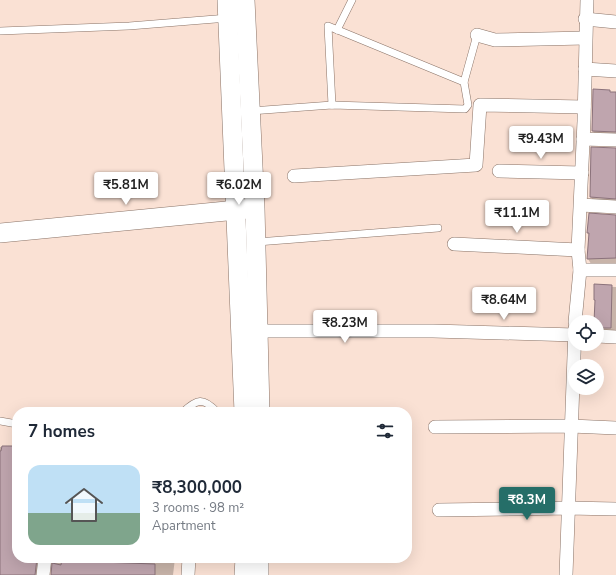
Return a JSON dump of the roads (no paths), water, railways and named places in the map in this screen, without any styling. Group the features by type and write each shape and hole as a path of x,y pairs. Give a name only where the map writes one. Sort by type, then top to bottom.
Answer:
{"street":[{"path":"245,0 256,242 260,407"},
{"path":"576,315 580,270 578,250 584,139 585,19 587,0"},
{"path":"227,9 244,407"},
{"path":"585,19 616,22"},
{"path":"477,35 495,40 585,38"},
{"path":"585,70 616,71"},
{"path":"294,176 476,165 480,105 584,107"},
{"path":"584,139 616,140"},
{"path":"499,171 582,173"},
{"path":"581,205 616,207"},
{"path":"0,233 254,208"},
{"path":"454,244 578,250"},
{"path":"580,270 616,270"},
{"path":"258,331 568,332"},
{"path":"604,336 616,337"},
{"path":"566,575 574,351"},
{"path":"435,427 571,426 616,428"},
{"path":"439,510 568,508 616,509"},
{"path":"43,575 44,563"},
{"path":"188,575 189,563"},
{"path":"244,575 245,563"},
{"path":"258,575 259,563"}],"lane":[{"path":"337,30 352,0"},
{"path":"0,31 129,26 227,9"},
{"path":"332,105 328,26 464,82"},
{"path":"250,111 332,105 465,109 468,105 464,82 477,35"},
{"path":"256,242 438,228"},
{"path":"189,407 196,401 201,401 207,402 212,407"},
{"path":"0,421 12,423"}]}
